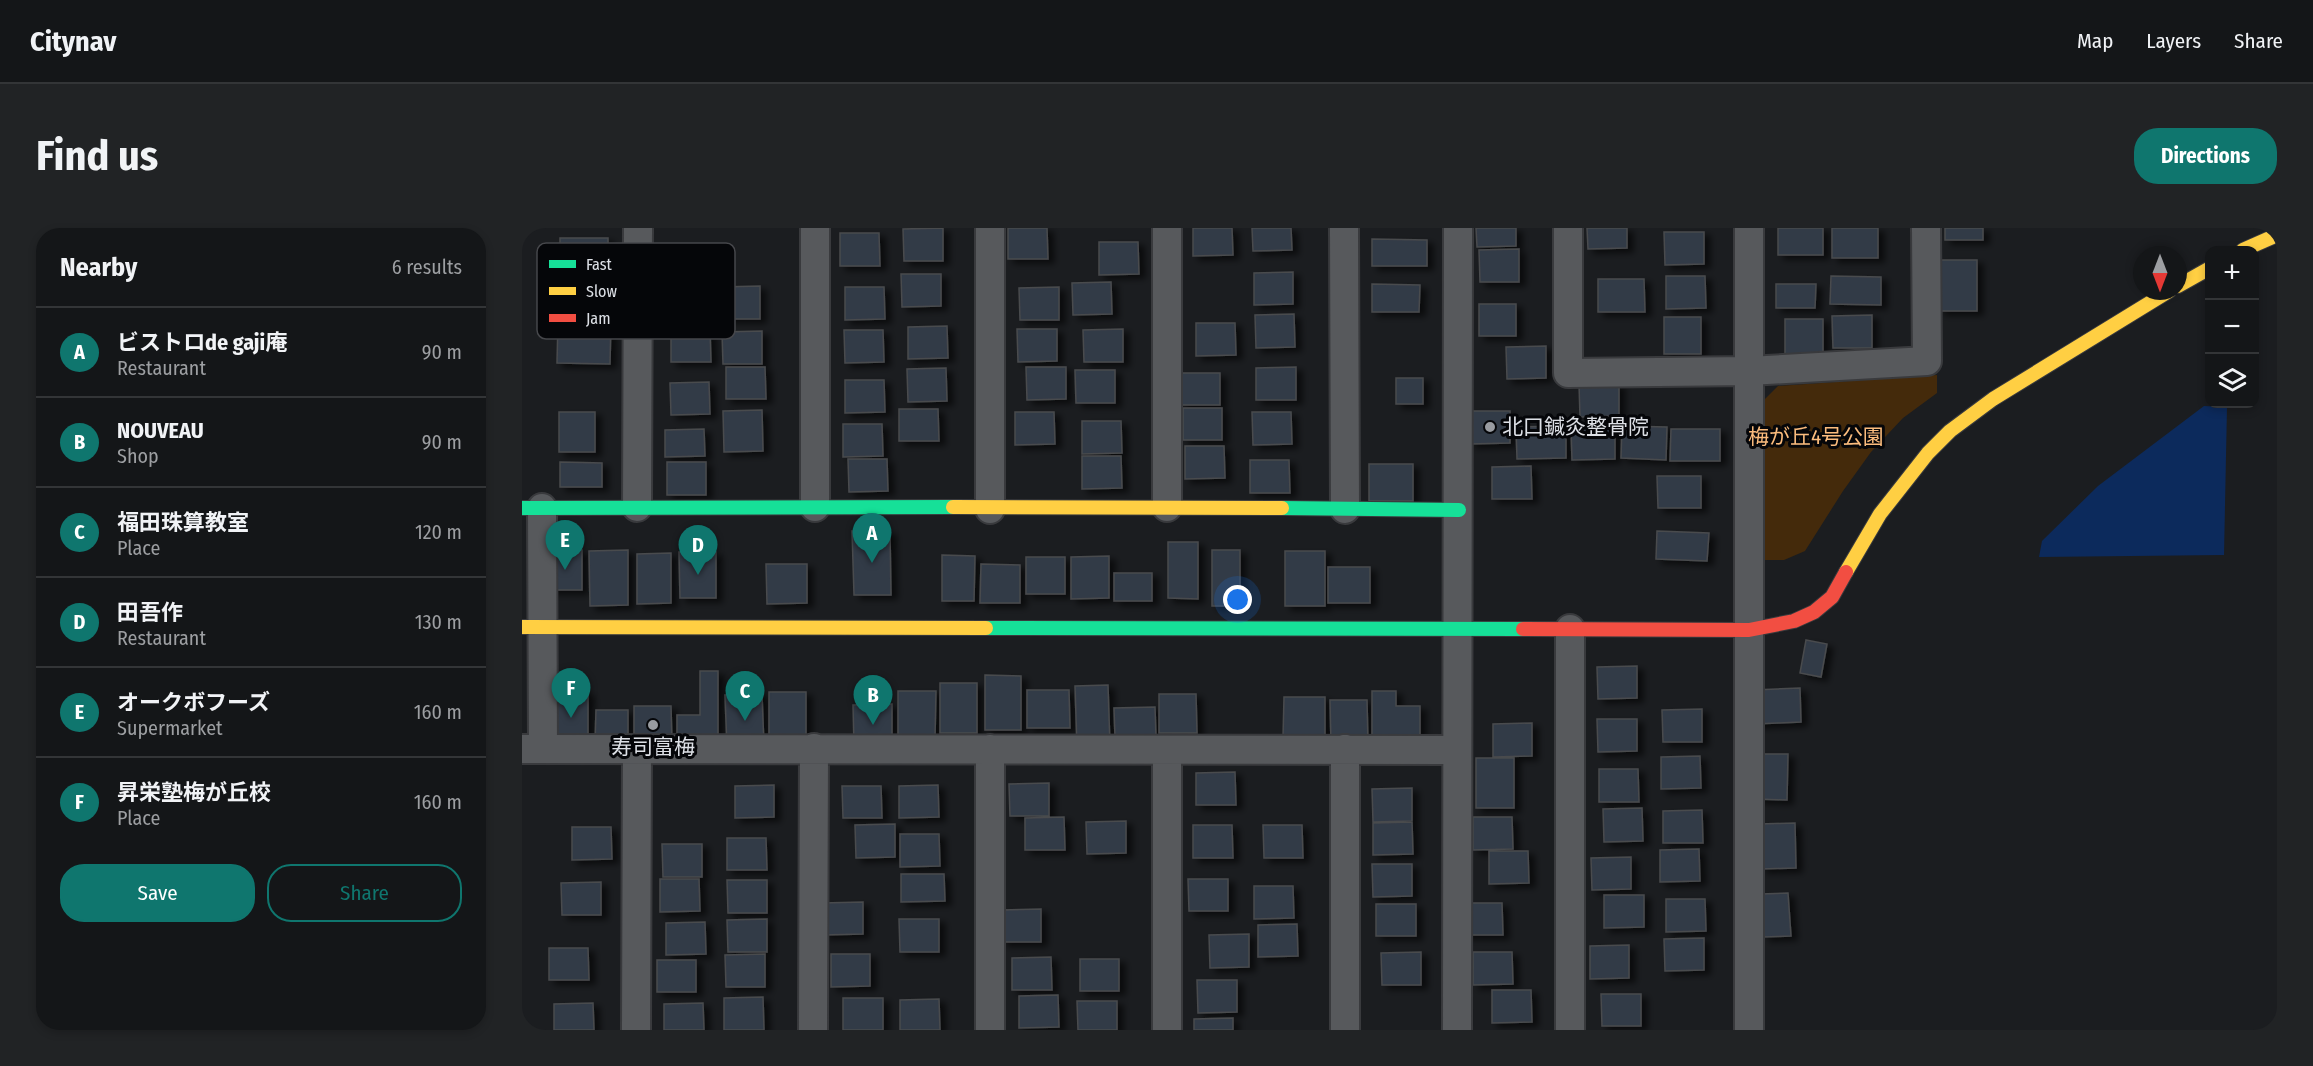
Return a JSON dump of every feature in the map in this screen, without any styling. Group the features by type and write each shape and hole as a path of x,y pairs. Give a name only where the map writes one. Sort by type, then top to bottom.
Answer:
{"street":[{"path":"638,228 638,243"},
{"path":"815,228 815,507"},
{"path":"990,228 990,509"},
{"path":"1167,228 1167,507"},
{"path":"1344,228 1345,509"},
{"path":"1456,1030 1458,228"},
{"path":"1568,228 1568,373 1749,371 1927,361 1926,228"},
{"path":"1749,228 1749,1030"},
{"path":"2252,246 2277,235"},
{"path":"2187,281 2205,271"},
{"path":"532,627 1749,630 1794,621 1814,612 1832,597 1880,514 1928,453 1950,431 1993,399 2154,300"},
{"path":"637,507 638,339"},
{"path":"1457,750 532,749 532,508 1167,507 1459,510"},
{"path":"1570,629 1570,1030"},
{"path":"813,1030 814,748"},
{"path":"636,1030 637,749"},
{"path":"990,749 990,1030"},
{"path":"1344,1030 1345,749"},
{"path":"1167,750 1167,1030"}],"green space":[{"name":"梅が丘4号公園","path":"1937,375 1937,393 1903,418 1871,452 1805,551 1784,560 1764,560 1761,403 1778,386"}],"water":[{"path":"2204,406 2205,408 2227,408 2224,555 2039,557 2042,541 2098,486"}],"building":[{"path":"943,228 943,261 904,261 903,229"},
{"path":"1008,228 1047,228 1048,259 1008,259"},
{"path":"1193,228 1232,228 1233,255 1193,256"},
{"path":"1252,228 1291,228 1292,250 1253,251"},
{"path":"1476,228 1516,228 1516,246 1477,247"},
{"path":"1587,228 1627,228 1627,248 1588,249"},
{"path":"1778,228 1823,228 1823,255 1778,255"},
{"path":"1832,228 1878,228 1878,258 1832,258"},
{"path":"1945,228 1983,228 1983,240 1945,240"},
{"path":"1664,232 1704,232 1704,264 1665,265"},
{"path":"840,233 879,233 880,266 840,266"},
{"path":"560,238 608,238 608,243 560,243"},
{"path":"1372,239 1427,240 1427,266 1372,266"},
{"path":"1099,242 1138,242 1139,274 1099,275"},
{"path":"1519,249 1519,282 1480,282 1479,250"},
{"path":"1939,260 1977,260 1977,311 1939,311"},
{"path":"1293,272 1293,304 1254,305 1254,273"},
{"path":"901,274 941,274 941,306 902,307"},
{"path":"1666,276 1705,276 1706,308 1666,309"},
{"path":"1831,276 1881,277 1881,305 1830,304"},
{"path":"1598,279 1644,279 1645,312 1598,312"},
{"path":"1111,282 1112,314 1073,315 1072,283"},
{"path":"1372,284 1420,285 1419,312 1372,312"},
{"path":"1776,284 1816,284 1815,308 1776,308"},
{"path":"760,286 760,319 735,319 735,287"},
{"path":"845,287 884,287 885,319 845,320"},
{"path":"1059,287 1059,320 1020,320 1019,288"},
{"path":"1479,304 1516,304 1516,336 1479,336"},
{"path":"1294,314 1295,347 1256,348 1255,315"},
{"path":"1872,315 1872,348 1833,348 1832,316"},
{"path":"1664,317 1701,317 1701,354 1664,354"},
{"path":"1785,319 1823,319 1823,354 1785,354"},
{"path":"1196,323 1235,323 1236,355 1196,356"},
{"path":"947,326 948,358 908,359 908,327"},
{"path":"1017,329 1057,329 1057,361 1018,362"},
{"path":"1123,329 1123,362 1084,362 1083,330"},
{"path":"844,330 883,330 884,362 845,363"},
{"path":"762,331 762,364 723,364 722,339 735,339 735,332"},
{"path":"558,339 611,339 610,364 557,363"},
{"path":"671,339 710,339 711,362 671,362"},
{"path":"1546,346 1546,378 1507,379 1506,347"},
{"path":"726,367 765,367 766,399 726,399"},
{"path":"1026,367 1066,367 1066,399 1027,400"},
{"path":"1296,367 1296,400 1256,400 1256,368"},
{"path":"946,368 947,401 908,402 907,369"},
{"path":"1075,370 1115,370 1115,403 1076,403"},
{"path":"1180,373 1220,373 1220,405 1181,405"},
{"path":"1396,378 1423,378 1423,404 1396,404"},
{"path":"845,380 884,380 885,412 845,413"},
{"path":"709,382 710,414 671,415 670,383"},
{"path":"1579,384 1619,384 1619,416 1580,417"},
{"path":"1183,408 1222,408 1222,440 1183,440"},
{"path":"899,409 938,409 939,441 899,441"},
{"path":"762,410 763,451 724,452 723,411"},
{"name":"北口鍼灸整骨院","path":"1470,411 1510,411 1510,443 1470,444"},
{"path":"559,412 595,412 595,452 559,452"},
{"path":"1015,412 1054,412 1055,444 1015,445"},
{"path":"1252,412 1291,412 1292,444 1253,445"},
{"path":"1082,421 1121,421 1122,453 1082,454"},
{"path":"843,424 882,424 883,456 843,457"},
{"path":"1566,426 1566,458 1517,459 1516,427"},
{"path":"1615,426 1615,459 1572,460 1571,427"},
{"path":"1622,426 1667,427 1666,460 1621,458"},
{"path":"704,429 705,456 665,457 665,430"},
{"path":"1671,429 1720,429 1720,461 1670,461"},
{"path":"1185,446 1224,446 1225,478 1185,479"},
{"path":"1082,456 1121,456 1122,488 1082,489"},
{"path":"848,459 887,459 888,491 849,492"},
{"path":"1250,460 1289,460 1290,493 1250,493"},
{"path":"560,462 602,463 602,487 560,487"},
{"path":"667,462 706,462 706,495 667,495"},
{"path":"1369,464 1413,464 1413,501 1369,501"},
{"path":"1531,466 1532,499 1492,499 1492,467"},
{"path":"1657,476 1701,476 1701,508 1658,508"},
{"path":"852,531 890,531 891,595 854,595"},
{"path":"1657,531 1709,533 1707,561 1656,559"},
{"path":"1168,542 1198,542 1198,599 1168,598"},
{"path":"549,550 582,550 582,590 549,590"},
{"path":"628,550 628,605 590,606 589,551"},
{"path":"1212,550 1240,550 1240,606 1212,606"},
{"path":"1285,551 1325,551 1325,606 1285,606"},
{"path":"679,552 716,552 716,598 680,598"},
{"path":"671,553 671,603 637,604 637,554"},
{"path":"942,555 975,556 974,601 942,601"},
{"path":"1109,556 1109,598 1071,599 1071,557"},
{"path":"1026,557 1065,557 1065,594 1026,594"},
{"path":"766,564 807,564 807,603 767,604"},
{"path":"981,564 1020,565 1020,603 980,603"},
{"path":"1328,567 1370,567 1370,603 1328,603"},
{"path":"1114,573 1152,573 1152,601 1114,601"},
{"path":"1806,640 1827,644 1821,677 1800,673"},
{"path":"1637,666 1637,698 1598,699 1597,667"},
{"path":"700,671 718,671 718,747 677,747 677,715 700,715"},
{"path":"985,675 1021,676 1021,730 985,730"},
{"path":"940,683 977,683 977,733 940,733"},
{"path":"1108,685 1110,746 1077,747 1075,686"},
{"path":"1800,688 1801,722 1754,724 1753,690"},
{"path":"1027,690 1069,690 1070,728 1027,728"},
{"path":"898,691 936,691 935,738 898,737"},
{"path":"1372,691 1396,691 1396,706 1420,706 1420,737 1372,738"},
{"path":"555,692 588,692 588,744 555,744"},
{"path":"769,692 806,692 806,738 769,738"},
{"path":"762,694 764,746 727,747 725,695"},
{"path":"1159,694 1196,694 1197,733 1159,733"},
{"path":"1284,697 1325,697 1325,737 1283,737"},
{"path":"1330,700 1367,700 1368,743 1331,744"},
{"path":"892,704 892,746 854,746 853,705"},
{"name":"寿司富梅","path":"634,706 671,706 672,743 634,743"},
{"path":"1155,707 1156,736 1115,737 1114,708"},
{"path":"1702,709 1702,742 1663,742 1662,710"},
{"path":"596,710 628,710 628,744 595,744"},
{"path":"1597,719 1637,719 1637,751 1598,752"},
{"path":"1532,723 1532,756 1493,757 1493,724"},
{"path":"1757,754 1788,754 1787,800 1756,799"},
{"path":"1700,756 1701,788 1661,789 1661,757"},
{"path":"1476,758 1514,758 1514,808 1476,808"},
{"path":"1599,769 1638,769 1639,802 1599,802"},
{"path":"1235,772 1236,805 1196,805 1196,773"},
{"path":"1049,783 1049,816 1010,816 1009,784"},
{"path":"774,785 774,817 735,818 735,786"},
{"path":"938,785 939,817 899,818 899,786"},
{"path":"842,786 881,786 882,818 843,818"},
{"path":"1412,788 1412,821 1373,822 1372,789"},
{"path":"1642,808 1643,841 1604,842 1603,809"},
{"path":"1702,810 1703,843 1663,843 1663,811"},
{"path":"1064,817 1065,850 1025,850 1025,818"},
{"path":"1473,817 1512,817 1513,849 1473,850"},
{"path":"1126,821 1126,853 1087,854 1086,822"},
{"path":"1412,822 1413,854 1373,855 1373,823"},
{"path":"1795,823 1796,868 1761,869 1760,824"},
{"path":"895,824 895,857 856,858 855,825"},
{"path":"1193,825 1232,825 1233,858 1193,858"},
{"path":"1263,825 1302,825 1303,858 1264,858"},
{"path":"572,827 611,827 612,859 572,860"},
{"path":"900,834 939,834 940,866 900,867"},
{"path":"727,838 766,838 767,870 727,870"},
{"path":"662,844 702,844 702,877 663,877"},
{"path":"1699,849 1700,881 1660,882 1660,850"},
{"path":"1489,851 1528,851 1529,883 1489,884"},
{"path":"1631,857 1631,889 1592,890 1591,858"},
{"path":"1372,864 1412,864 1412,896 1373,897"},
{"path":"901,874 944,874 945,901 901,902"},
{"path":"660,879 699,879 700,911 660,912"},
{"path":"1188,879 1228,879 1228,911 1189,911"},
{"path":"727,880 767,880 767,913 728,913"},
{"path":"601,882 601,915 562,915 561,883"},
{"path":"1254,886 1293,886 1294,918 1254,919"},
{"path":"1788,893 1791,936 1764,937 1761,894"},
{"path":"1604,895 1644,895 1644,927 1604,928"},
{"path":"1666,899 1705,899 1706,931 1666,932"},
{"path":"863,902 863,934 823,935 823,903"},
{"path":"1463,903 1502,903 1503,935 1463,935"},
{"path":"1376,904 1416,904 1416,936 1376,936"},
{"path":"1041,909 1041,942 1002,942 1001,910"},
{"path":"767,919 767,952 728,952 727,920"},
{"path":"899,919 939,919 939,952 900,952"},
{"path":"705,922 706,954 666,955 666,923"},
{"path":"1297,924 1298,956 1258,957 1258,925"},
{"path":"1249,934 1249,967 1210,968 1209,935"},
{"path":"1704,938 1704,970 1665,971 1664,939"},
{"path":"1629,945 1629,978 1590,979 1590,946"},
{"path":"549,948 588,948 589,980 549,980"},
{"path":"1421,952 1421,985 1382,985 1381,953"},
{"path":"1473,952 1512,952 1513,984 1473,985"},
{"path":"765,954 765,987 726,987 725,955"},
{"path":"831,954 870,954 870,986 831,987"},
{"path":"1051,957 1052,990 1012,990 1012,958"},
{"path":"1080,959 1119,959 1119,991 1080,991"},
{"path":"657,960 696,960 696,992 657,992"},
{"path":"1197,980 1237,980 1237,1012 1198,1013"},
{"path":"1492,990 1531,990 1532,1022 1492,1023"},
{"path":"1601,994 1641,994 1641,1026 1602,1026"},
{"path":"1058,995 1059,1027 1019,1028 1019,996"},
{"path":"763,997 764,1030 724,1030 724,998"},
{"path":"843,998 883,998 883,1030 843,1030"},
{"path":"939,999 940,1030 900,1030 900,1000"},
{"path":"1077,1001 1117,1001 1117,1030 1078,1030"},
{"path":"593,1003 594,1030 554,1030 554,1004"},
{"path":"703,1003 704,1030 664,1030 664,1004"},
{"path":"1233,1018 1233,1030 1194,1030 1194,1019"}],"traffic: fast":[{"path":"522,508 953,507"},
{"path":"1282,508 1459,510"},
{"path":"986,628 1523,629"}],"traffic: slow":[{"path":"2252,246 2277,235"},
{"path":"2187,281 2205,271"},
{"path":"1846,572 1880,514 1928,453 1950,431 1993,399 2154,300"},
{"path":"953,507 1282,508"},
{"path":"522,627 986,628"}],"traffic: jam":[{"path":"1523,629 1749,630 1794,621 1814,612 1832,597 1846,572"}],"place":[{"name":"北口鍼灸整骨院","path":"1490,427"},
{"name":"ビストロde gaji庵","path":"872,563"},
{"name":"オークボフーズ","path":"565,570"},
{"name":"田吾作","path":"698,575"},
{"name":"昇栄塾梅が丘校","path":"571,718"},
{"name":"福田珠算教室","path":"745,721"},
{"name":"寿司富梅","path":"653,725"},
{"name":"NOUVEAU","path":"873,725"}]}
